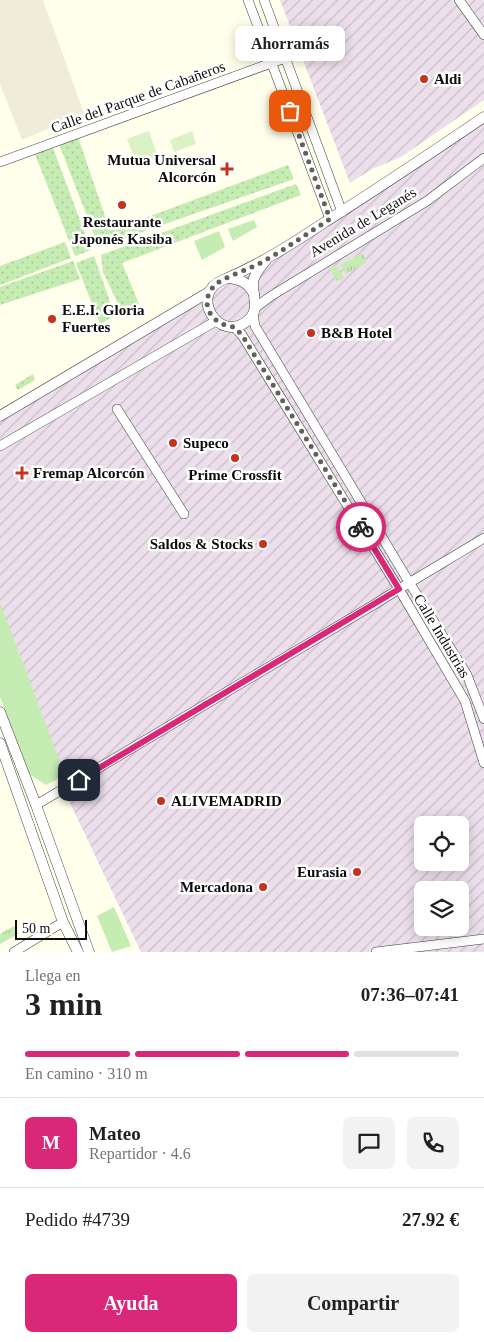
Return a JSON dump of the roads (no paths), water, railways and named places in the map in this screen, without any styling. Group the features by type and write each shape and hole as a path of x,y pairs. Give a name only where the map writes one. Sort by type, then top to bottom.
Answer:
{"street":[{"path":"248,0 330,219"},
{"path":"264,0 342,212"},
{"path":"459,0 484,35"},
{"name":"Calle del Parque de Cabañeros","path":"0,162 285,58"},
{"name":"Avenida de Leganés","path":"228,278 266,260 367,197 484,117"},
{"name":"Avenida de Leganés","path":"254,311 271,296 427,201 484,158"},
{"name":"Avenida de Leganés","path":"255,295 253,282 256,273 266,260"},
{"path":"0,416 209,292 217,282 228,278 240,279 249,285 255,295 254,311 242,325 234,327 224,326 216,321 209,312 207,302 209,292"},
{"path":"181,309 194,308 209,312"},
{"name":"Calle Industrias","path":"254,311 255,326 467,675 484,719"},
{"path":"0,446 216,321"},
{"name":"Calle Industrias","path":"234,327 242,335 262,366 399,589 465,701 484,763"},
{"path":"117,409 184,514"},
{"path":"36,805 484,538"},
{"path":"0,712 89,952"},
{"path":"0,743 63,922 78,952"},
{"path":"14,952 63,922"},
{"path":"376,952 484,939"}],"place":[{"name":"Aldi","path":"424,79"},
{"name":"Ahorramás","path":"290,111"},
{"name":"Mutua Universal Alcorcón","path":"227,169"},
{"name":"Restaurante Japonés Kasiba","path":"122,205"},
{"name":"E.E.I. Gloria Fuertes","path":"52,319"},
{"name":"B&B Hotel","path":"311,333"},
{"name":"Supeco","path":"173,443"},
{"name":"Prime Crossfit","path":"235,458"},
{"name":"Fremap Alcorcón","path":"22,473"},
{"name":"Saldos & Stocks","path":"263,544"},
{"name":"ALIVEMADRID","path":"161,801"},
{"name":"Eurasia","path":"357,872"},
{"name":"Mercadona","path":"263,887"}]}
